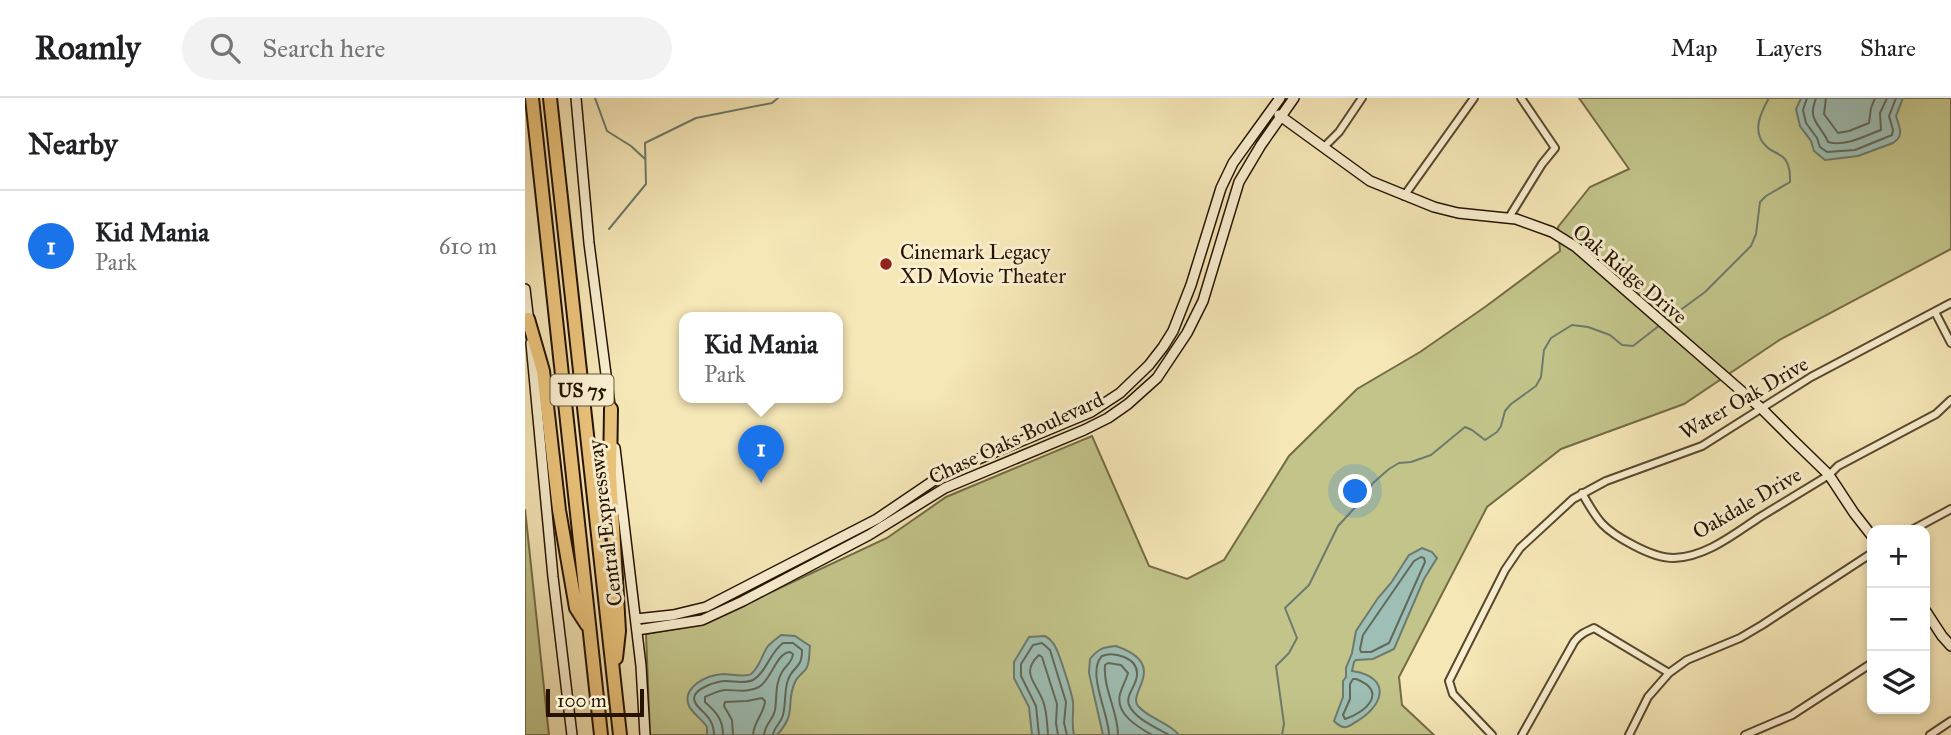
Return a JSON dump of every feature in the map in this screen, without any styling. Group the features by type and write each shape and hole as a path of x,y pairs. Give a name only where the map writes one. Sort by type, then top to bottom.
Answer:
{"highway":[{"name":"Central Expressway","path":"533,98 601,735"},
{"name":"Central Expressway","path":"550,98 620,735"},
{"path":"528,319 543,371 559,510 576,608 590,629"},
{"path":"611,409 610,474 619,631 613,683"}],"street":[{"name":"Chase Oaks Boulevard","path":"636,619 673,615 706,607 879,523 936,479 1091,412 1120,393 1163,347 1182,312 1221,187 1233,163 1280,98"},
{"name":"Chase Oaks Boulevard","path":"637,630 702,620 758,593 945,488 1091,426 1128,404 1157,378 1188,333 1203,301 1239,182 1248,164 1294,98"},
{"path":"1324,147 1339,132 1362,98"},
{"path":"1404,196 1474,98"},
{"path":"1508,219 1555,148 1521,98"},
{"name":"Central Expressway","path":"577,100 589,243 636,619 645,735"},
{"name":"Oak Ridge Drive","path":"1272,110 1370,181 1434,207 1529,223 1576,247 1762,409 1829,475 1867,530"},
{"path":"525,289 552,577 572,735"},
{"name":"Water Oak Drive","path":"1492,735 1453,694 1450,687 1451,676 1505,570 1520,548 1536,532 1582,493 1606,481 1702,446 1811,377 1951,303"},
{"path":"1935,312 1951,343"},
{"path":"1155,357 1165,366"},
{"path":"1120,393 1128,404"},
{"name":"Oakdale Drive","path":"1582,493 1596,518 1614,535 1646,551 1672,558 1687,556 1713,547 1829,475 1838,466 1936,414 1951,400"},
{"path":"997,453 1002,464"},
{"path":"1921,525 1951,509"},
{"path":"1629,735 1649,696 1669,673 1687,660 1740,638 1867,557"},
{"path":"753,582 758,593"},
{"path":"1930,626 1951,646"},
{"path":"1522,735 1574,642 1580,635 1594,628 1669,673"},
{"path":"1745,735 1792,715 1867,666"},
{"path":"1930,735 1951,721"}],"green space":[{"path":"1579,98 1951,98 1951,249 1781,339 1684,404 1561,449 1487,507 1399,677 1402,705 1434,735 650,735 646,634 703,624 887,538 946,497 1092,436 1149,566 1187,579 1224,560 1289,456 1357,389 1420,352 1560,251 1558,227 1590,187 1629,169"},
{"path":"525,509 549,735 525,735"}],"water":[{"path":"1801,98 1903,98 1896,116 1899,137 1893,143 1858,156 1825,160 1814,151 1811,141 1800,126 1796,109"},
{"path":"1422,548 1432,552 1437,558 1424,579 1394,649 1373,659 1354,662 1352,671 1374,679 1379,686 1377,701 1372,709 1348,727 1340,726 1334,721 1343,697 1343,681 1356,631 1409,555"},
{"path":"781,635 795,636 810,646 808,664 795,682 789,714 783,727 777,735 707,735 707,727 689,706 689,693 692,688 697,683 717,675 751,674 768,646"},
{"path":"1045,636 1055,647 1068,681 1073,702 1074,735 1032,735 1029,707 1014,678 1014,662 1029,637"},
{"path":"1116,646 1132,653 1141,661 1144,670 1136,700 1138,706 1179,735 1103,735 1089,673 1090,659 1101,649"}],"waterway":[{"path":"595,98 607,131 631,146 645,159"},
{"path":"609,229 646,184 645,143 696,118 772,103 778,98"},
{"path":"1667,320 1705,292 1751,246 1756,234 1760,202 1790,182 1789,167 1785,159 1768,148 1759,135 1759,122 1769,98"},
{"path":"1282,735 1284,724 1276,666 1289,653 1297,638 1285,608 1309,585 1338,526 1373,483 1399,463 1431,455 1465,427 1485,440 1497,432 1505,411 1536,386 1541,377 1544,350 1551,338 1572,325 1588,327 1610,335 1622,345 1633,346 1660,325"}],"place":[{"name":"Cinemark Legacy XD Movie Theater","path":"886,264"},
{"name":"Kid Mania","path":"761,483"}]}
